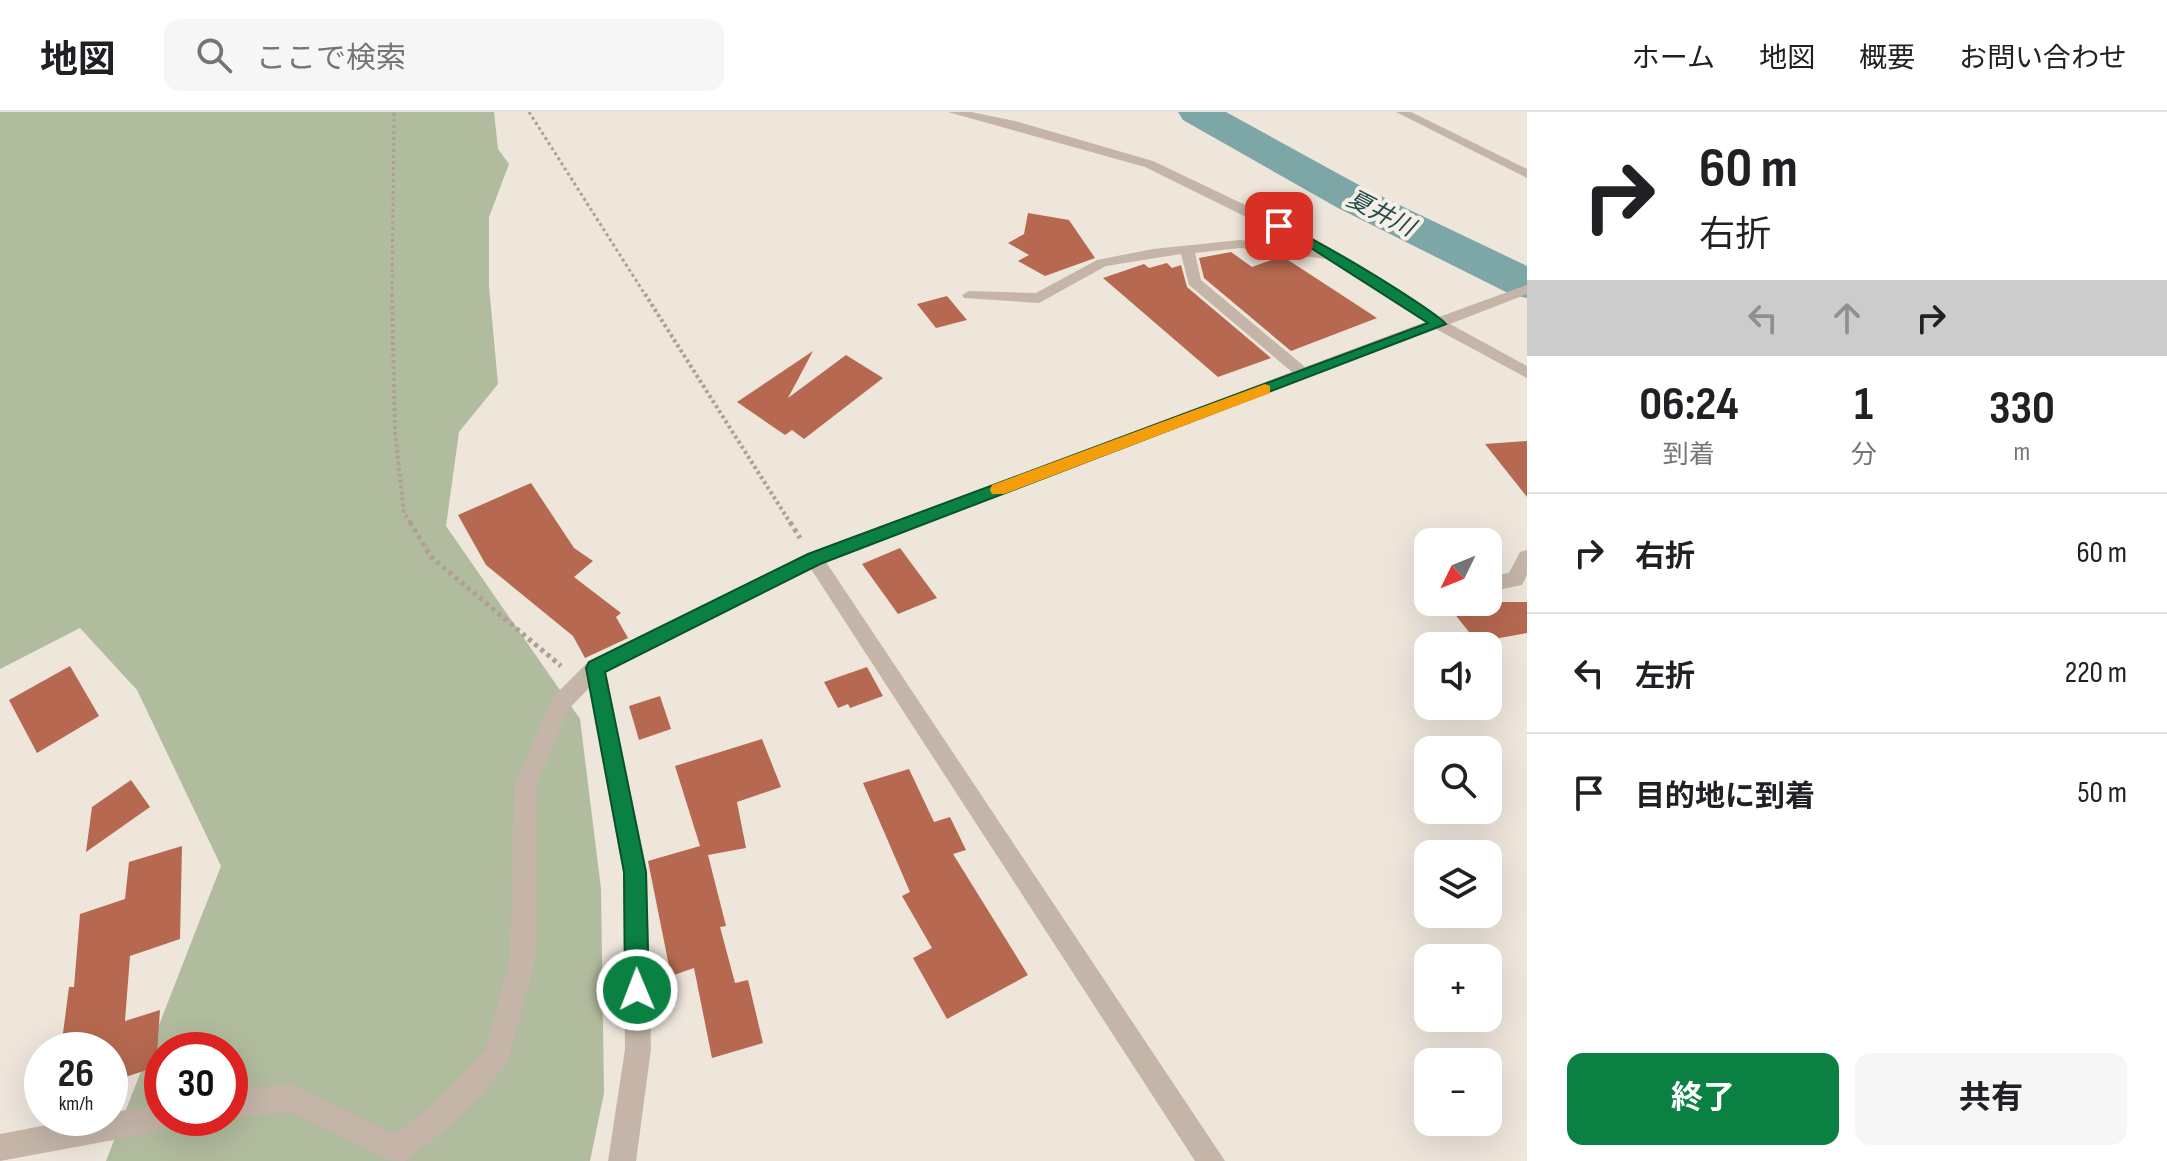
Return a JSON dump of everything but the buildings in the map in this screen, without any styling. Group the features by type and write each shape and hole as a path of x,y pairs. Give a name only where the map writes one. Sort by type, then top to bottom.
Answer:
{"street":[{"path":"954,112 1015,125 1149,164 1305,239 1439,324 1527,373"},
{"path":"1402,112 1527,174"},
{"path":"969,295 1039,298 1102,263 1187,249 1240,244 1332,256"},
{"path":"1187,249 1194,282 1305,375"},
{"path":"248,1102 291,1098 394,1155 448,1110 496,1057 523,958 525,787 559,705 588,675 814,559 1527,289"},
{"path":"1502,582 1515,580 1527,557"},
{"path":"814,559 1211,1161"},
{"path":"588,675 635,872 638,1049 622,1161"},
{"path":"0,1148 144,1120"}],"path":[{"path":"394,112 392,301 395,432 404,513 431,557 588,675"},
{"path":"529,112 814,559"}],"green space":[{"path":"0,112 494,112 498,149 509,164 489,217 489,286 498,384 459,432 446,526 580,719 601,889 604,1093 590,1161 106,1161 116,1136 128,1136 128,1105 144,1064 144,1136 248,1136 248,1032 156,1032 221,866 137,690 80,628 0,669"}],"waterway":[{"name":"夏井川","path":"1197,112 1353,199 1527,284"}],"slow traffic":[{"path":"998,490 1265,389"}],"route":[{"path":"637,990 635,872 595,668 814,559 1439,324 1305,239 1279,226"}]}
